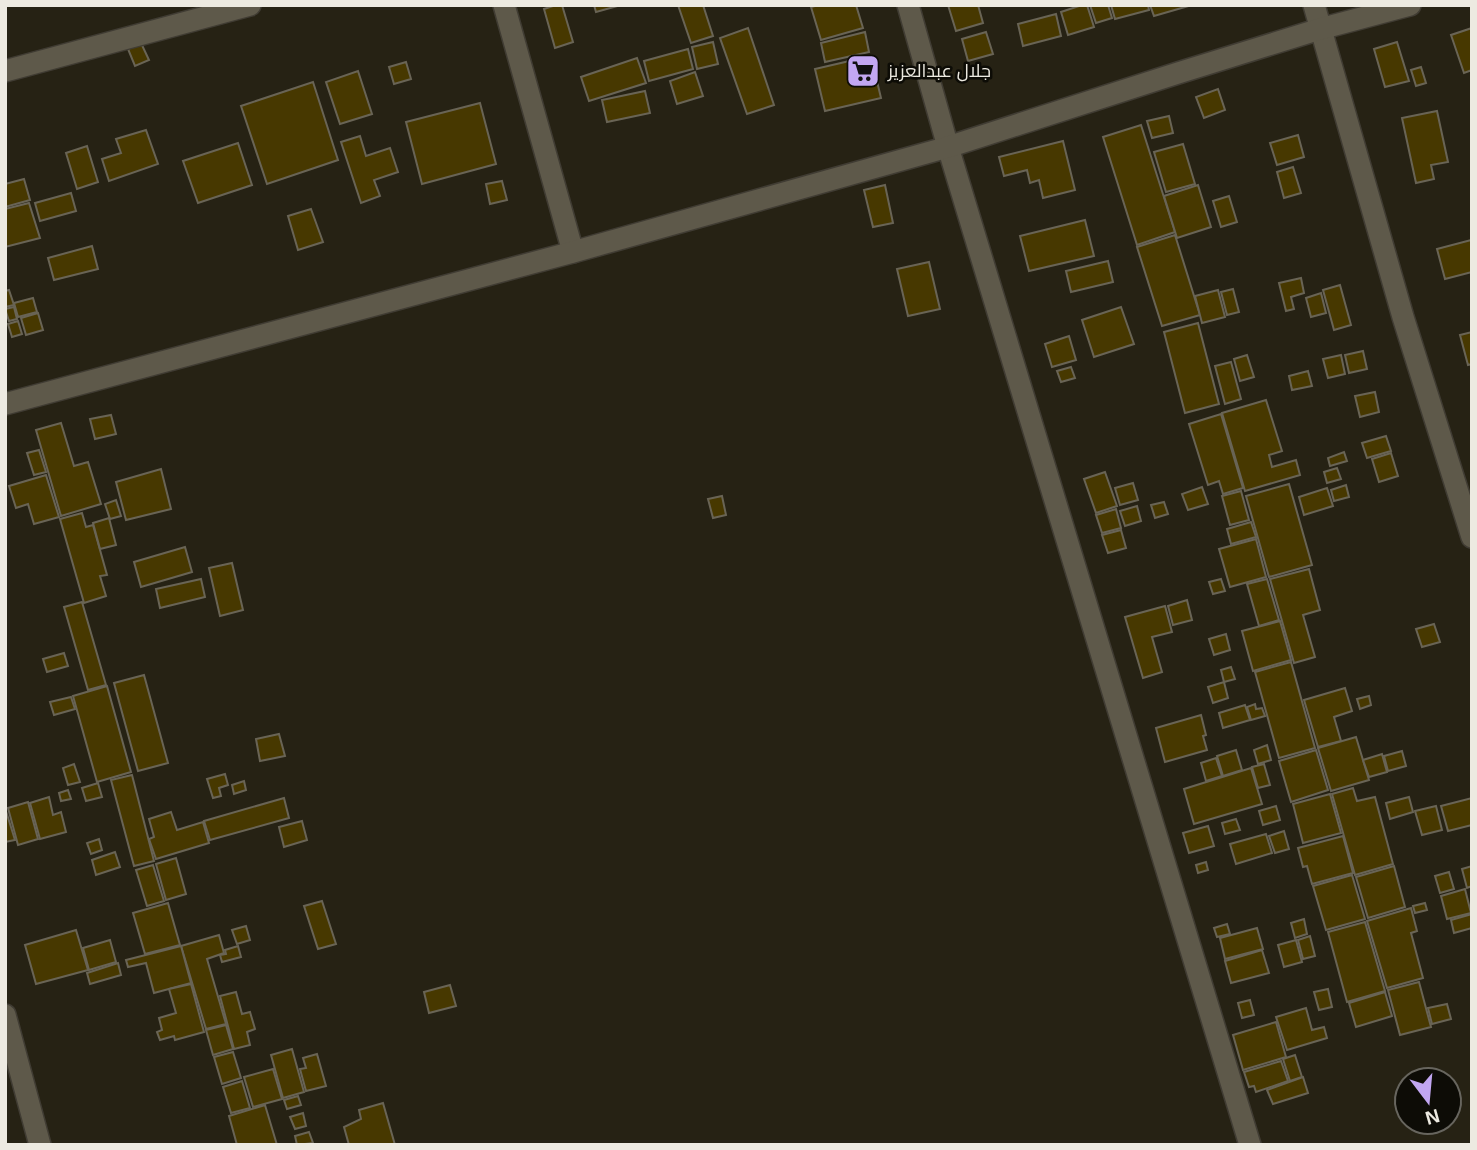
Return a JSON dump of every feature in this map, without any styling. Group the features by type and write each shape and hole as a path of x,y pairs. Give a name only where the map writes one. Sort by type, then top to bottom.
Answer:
{"street":[{"path":"5,71 250,5"},
{"path":"504,5 572,252"},
{"path":"908,5 948,148 1250,1145"},
{"path":"1314,5 1403,317 1472,537"},
{"path":"5,404 948,148 1320,29 1410,5"},
{"path":"5,1015 40,1145"}],"building":[{"path":"562,5 573,42 555,48 544,9"},
{"path":"594,5 621,5 596,12"},
{"path":"678,5 703,5 713,36 691,43"},
{"path":"856,5 863,28 821,40 811,7"},
{"path":"948,5 978,5 983,23 956,31"},
{"path":"1087,5 1094,27 1068,35 1061,12"},
{"path":"1090,5 1108,5 1112,18 1096,23"},
{"path":"1111,5 1148,5 1149,10 1115,19"},
{"path":"1150,5 1192,5 1154,16"},
{"path":"1056,14 1061,36 1023,46 1018,24"},
{"path":"748,28 774,105 747,114 720,38"},
{"path":"1472,28 1472,70 1464,73 1451,35"},
{"path":"865,32 869,52 825,62 821,43"},
{"path":"986,32 993,54 968,61 962,39"},
{"path":"713,42 718,64 697,69 692,47"},
{"path":"1397,42 1409,81 1385,87 1374,49"},
{"path":"141,43 149,60 135,66 128,49"},
{"path":"688,49 693,69 649,81 644,61"},
{"path":"871,56 881,98 825,111 815,69"},
{"path":"637,58 646,83 589,101 581,77"},
{"path":"406,62 411,79 394,84 389,67"},
{"path":"1421,67 1426,83 1416,86 1411,70"},
{"path":"358,71 372,114 340,124 326,82"},
{"path":"695,72 703,96 677,104 670,81"},
{"path":"313,82 338,160 267,184 241,106"},
{"path":"1218,89 1225,110 1204,118 1196,97"},
{"path":"645,91 650,113 607,122 602,100"},
{"path":"480,103 496,164 422,184 406,122"},
{"path":"1437,111 1448,162 1431,165 1434,179 1416,183 1402,118"},
{"path":"1169,116 1173,133 1152,138 1147,121"},
{"path":"1141,125 1175,232 1137,245 1103,137"},
{"path":"146,130 158,164 109,181 102,159 121,153 116,139"},
{"path":"1298,135 1304,157 1277,165 1270,143"},
{"path":"360,136 366,156 390,148 398,172 374,180 380,196 361,203 341,142"},
{"path":"1063,141 1075,190 1043,198 1039,180 1030,183 1027,170 1004,176 999,157"},
{"path":"238,143 252,185 198,203 183,161"},
{"path":"1183,144 1195,184 1166,192 1154,152"},
{"path":"87,146 98,182 77,189 66,153"},
{"path":"1293,167 1301,193 1284,198 1277,172"},
{"path":"24,179 30,200 5,207 5,184"},
{"path":"502,181 507,200 490,204 486,184"},
{"path":"885,185 893,223 873,227 864,190"},
{"path":"1198,185 1211,227 1177,238 1164,196"},
{"path":"71,193 76,211 40,221 35,203"},
{"path":"1229,196 1237,222 1221,227 1213,201"},
{"path":"29,203 40,238 5,247 5,209"},
{"path":"311,209 323,242 298,250 288,216"},
{"path":"1085,220 1094,256 1029,271 1020,236"},
{"path":"1175,235 1200,315 1162,326 1137,247"},
{"path":"1471,240 1472,272 1445,279 1437,249"},
{"path":"92,246 98,269 54,280 48,258"},
{"path":"1108,261 1113,282 1071,292 1066,271"},
{"path":"929,262 940,309 908,316 897,269"},
{"path":"1301,278 1304,293 1291,297 1294,309 1286,311 1279,283"},
{"path":"1340,285 1351,325 1334,330 1323,290"},
{"path":"1233,289 1239,312 1227,315 1221,292"},
{"path":"9,290 14,305 5,307 5,291"},
{"path":"1218,290 1225,317 1202,323 1195,296"},
{"path":"1321,293 1326,313 1311,317 1306,298"},
{"path":"33,298 37,312 18,317 14,303"},
{"path":"14,307 17,319 9,321 5,309"},
{"path":"1121,307 1134,344 1094,357 1082,320"},
{"path":"38,313 43,330 26,335 21,318"},
{"path":"18,321 22,334 12,337 8,324"},
{"path":"1198,323 1219,404 1185,413 1164,332"},
{"path":"1472,332 1472,364 1468,365 1460,335"},
{"path":"1069,336 1076,360 1052,367 1045,344"},
{"path":"1363,351 1367,369 1349,373 1345,355"},
{"path":"1247,355 1254,377 1240,381 1234,359"},
{"path":"1341,355 1345,374 1328,378 1323,359"},
{"path":"1231,362 1241,399 1225,404 1215,366"},
{"path":"1071,367 1075,378 1061,382 1057,371"},
{"path":"1308,371 1312,386 1292,390 1289,376"},
{"path":"1375,392 1379,412 1360,417 1355,396"},
{"path":"1266,400 1282,451 1269,455 1272,467 1296,460 1300,475 1245,491 1222,413"},
{"path":"1221,414 1243,488 1223,494 1219,481 1208,485 1189,424"},
{"path":"111,415 116,434 95,439 90,419"},
{"path":"61,423 74,466 88,462 101,504 61,516 36,430"},
{"path":"1386,436 1391,451 1367,458 1362,443"},
{"path":"39,450 46,472 34,475 27,453"},
{"path":"1344,452 1347,461 1330,466 1328,458"},
{"path":"1391,453 1398,476 1379,482 1372,459"},
{"path":"1337,468 1341,479 1327,483 1324,472"},
{"path":"161,469 171,509 126,520 116,482"},
{"path":"1105,472 1117,506 1096,513 1084,479"},
{"path":"46,475 59,517 34,524 28,504 16,508 9,486"},
{"path":"1133,483 1138,500 1120,505 1115,488"},
{"path":"1289,484 1312,565 1269,577 1246,496"},
{"path":"1346,485 1349,497 1334,501 1331,490"},
{"path":"1202,487 1208,504 1188,510 1182,494"},
{"path":"1327,488 1333,506 1304,515 1299,497"},
{"path":"1241,491 1249,520 1230,525 1222,496"},
{"path":"722,496 726,515 713,518 708,499"},
{"path":"116,500 121,516 110,519 105,504"},
{"path":"1164,502 1168,514 1155,518 1151,505"},
{"path":"1137,506 1141,521 1125,526 1120,511"},
{"path":"1116,509 1121,528 1102,533 1096,515"},
{"path":"82,513 86,527 93,525 107,575 100,576 106,596 84,603 60,519"},
{"path":"109,518 116,545 100,549 93,523"},
{"path":"1251,522 1256,537 1231,544 1227,529"},
{"path":"1121,530 1126,548 1108,553 1102,535"},
{"path":"1256,539 1266,577 1230,587 1219,549"},
{"path":"185,547 192,572 141,587 134,562"},
{"path":"232,563 243,610 220,616 209,568"},
{"path":"1309,569 1320,610 1303,615 1315,657 1294,663 1270,579"},
{"path":"201,579 205,597 160,608 156,589"},
{"path":"1221,579 1225,591 1213,594 1209,582"},
{"path":"1267,579 1279,620 1259,626 1247,584"},
{"path":"1187,600 1192,620 1173,625 1168,606"},
{"path":"82,602 106,685 88,690 64,607"},
{"path":"1165,606 1172,632 1152,637 1162,672 1143,678 1125,617"},
{"path":"1280,621 1291,660 1253,671 1242,631"},
{"path":"1434,624 1440,642 1422,647 1416,629"},
{"path":"1226,634 1230,650 1214,655 1209,639"},
{"path":"64,653 68,666 47,672 43,659"},
{"path":"1291,662 1315,748 1279,758 1255,672"},
{"path":"1231,667 1235,679 1224,682 1221,670"},
{"path":"144,675 168,763 138,771 114,683"},
{"path":"1224,682 1228,698 1213,703 1208,687"},
{"path":"107,686 131,772 97,782 73,696"},
{"path":"1345,688 1352,711 1334,717 1341,741 1318,747 1304,700"},
{"path":"1369,696 1371,705 1360,709 1357,699"},
{"path":"71,697 75,709 54,715 50,702"},
{"path":"1255,704 1256,709 1262,708 1265,716 1251,720 1247,707"},
{"path":"1245,705 1250,720 1223,728 1219,713"},
{"path":"1201,715 1207,750 1165,762 1156,728"},
{"path":"279,734 285,756 260,761 256,739"},
{"path":"1356,737 1369,780 1331,791 1318,748"},
{"path":"1267,745 1271,760 1258,764 1254,750"},
{"path":"1236,750 1242,770 1223,776 1217,756"},
{"path":"1316,750 1328,790 1291,802 1279,761"},
{"path":"1402,751 1406,766 1388,771 1384,756"},
{"path":"1382,754 1387,772 1369,777 1363,760"},
{"path":"1216,758 1222,776 1206,781 1201,763"},
{"path":"74,764 80,782 68,785 63,768"},
{"path":"1264,764 1270,785 1258,788 1252,767"},
{"path":"1251,768 1262,804 1194,824 1184,789"},
{"path":"225,774 228,785 219,788 221,796 213,798 207,779"},
{"path":"132,775 154,861 134,866 111,780"},
{"path":"244,781 246,790 234,794 232,785"},
{"path":"98,783 102,797 86,801 82,788"},
{"path":"1353,788 1357,801 1375,797 1393,864 1355,875 1332,794"},
{"path":"68,790 71,799 61,801 59,793"},
{"path":"1330,794 1341,833 1303,843 1293,804"},
{"path":"49,797 53,815 61,812 66,832 40,839 30,803"},
{"path":"1409,797 1413,812 1390,819 1386,803"},
{"path":"284,798 289,818 210,840 204,821"},
{"path":"1472,798 1472,825 1448,831 1441,806"},
{"path":"28,802 38,839 18,845 8,808"},
{"path":"1276,806 1280,820 1263,825 1259,811"},
{"path":"1436,806 1442,830 1422,835 1415,811"},
{"path":"5,808 15,840 5,842"},
{"path":"171,812 177,830 203,822 209,843 156,859 149,839 154,837 149,819"},
{"path":"1236,819 1240,830 1225,834 1222,823"},
{"path":"302,821 307,840 284,847 279,827"},
{"path":"1208,826 1214,846 1189,853 1183,833"},
{"path":"1284,831 1289,849 1275,853 1269,836"},
{"path":"1266,834 1272,853 1236,864 1230,844"},
{"path":"1343,836 1353,873 1312,884 1307,866 1303,867 1298,848"},
{"path":"99,839 102,850 91,854 87,843"},
{"path":"115,852 120,867 96,875 92,860"},
{"path":"176,858 186,894 166,900 156,864"},
{"path":"1206,862 1208,870 1198,873 1196,865"},
{"path":"153,865 164,901 147,906 136,870"},
{"path":"1394,866 1405,907 1368,918 1356,877"},
{"path":"1472,866 1472,886 1467,888 1462,869"},
{"path":"1449,872 1454,889 1440,893 1435,876"},
{"path":"1352,875 1365,919 1326,930 1313,886"},
{"path":"1465,889 1471,913 1447,919 1441,896"},
{"path":"322,901 336,944 318,949 304,906"},
{"path":"168,903 180,945 145,954 133,913"},
{"path":"1425,903 1427,910 1415,913 1413,906"},
{"path":"1411,908 1417,931 1411,933 1423,978 1387,988 1367,921"},
{"path":"1472,914 1472,928 1454,933 1451,920"},
{"path":"1304,919 1307,934 1295,938 1291,923"},
{"path":"1365,922 1385,991 1347,1002 1328,932"},
{"path":"1227,924 1230,934 1217,937 1214,928"},
{"path":"246,926 250,940 237,944 232,930"},
{"path":"1257,928 1263,949 1225,959 1220,938"},
{"path":"76,930 88,970 36,984 25,945"},
{"path":"219,935 224,953 207,959 226,1024 206,1029 181,946"},
{"path":"1310,936 1315,956 1303,959 1298,940"},
{"path":"110,940 116,962 89,970 83,948"},
{"path":"1296,940 1302,962 1284,967 1278,945"},
{"path":"181,946 191,983 154,993 146,963 128,967 126,960"},
{"path":"238,946 241,957 222,962 220,955 226,954 225,950"},
{"path":"1262,950 1269,973 1231,983 1225,961"},
{"path":"118,963 121,975 90,984 87,973"},
{"path":"1419,982 1431,1027 1400,1035 1388,990"},
{"path":"191,984 204,1032 175,1040 174,1036 160,1040 157,1032 162,1030 159,1018 176,1013 169,989"},
{"path":"450,985 456,1006 429,1013 424,992"},
{"path":"1328,989 1332,1007 1319,1010 1314,992"},
{"path":"236,992 242,1014 250,1012 255,1029 247,1032 250,1045 234,1049 220,996"},
{"path":"1385,992 1392,1016 1356,1027 1349,1003"},
{"path":"1250,1000 1254,1015 1242,1018 1238,1003"},
{"path":"1447,1004 1451,1019 1432,1024 1428,1008"},
{"path":"1306,1008 1312,1030 1324,1027 1327,1038 1287,1050 1276,1017"},
{"path":"1276,1022 1286,1057 1243,1070 1233,1035"},
{"path":"226,1025 233,1049 213,1055 206,1030"},
{"path":"292,1049 304,1092 283,1098 271,1055"},
{"path":"233,1052 241,1078 222,1084 214,1057"},
{"path":"317,1054 326,1086 306,1091 300,1069 306,1068 303,1058"},
{"path":"1295,1055 1302,1077 1290,1081 1283,1059"},
{"path":"1281,1061 1288,1081 1256,1092 1254,1086 1249,1087 1244,1072"},
{"path":"273,1069 282,1099 253,1107 244,1077"},
{"path":"1303,1077 1308,1093 1273,1104 1267,1090"},
{"path":"242,1081 250,1108 231,1113 223,1087"},
{"path":"298,1096 301,1105 287,1109 284,1100"},
{"path":"383,1103 395,1145 349,1145 344,1127 361,1119 359,1110"},
{"path":"265,1105 277,1145 237,1145 229,1116"},
{"path":"303,1113 306,1126 295,1129 290,1117"},
{"path":"309,1132 313,1143 297,1145 295,1136"}],"place":[{"name":"جلال عبدالعزيز","path":"863,71"}]}
